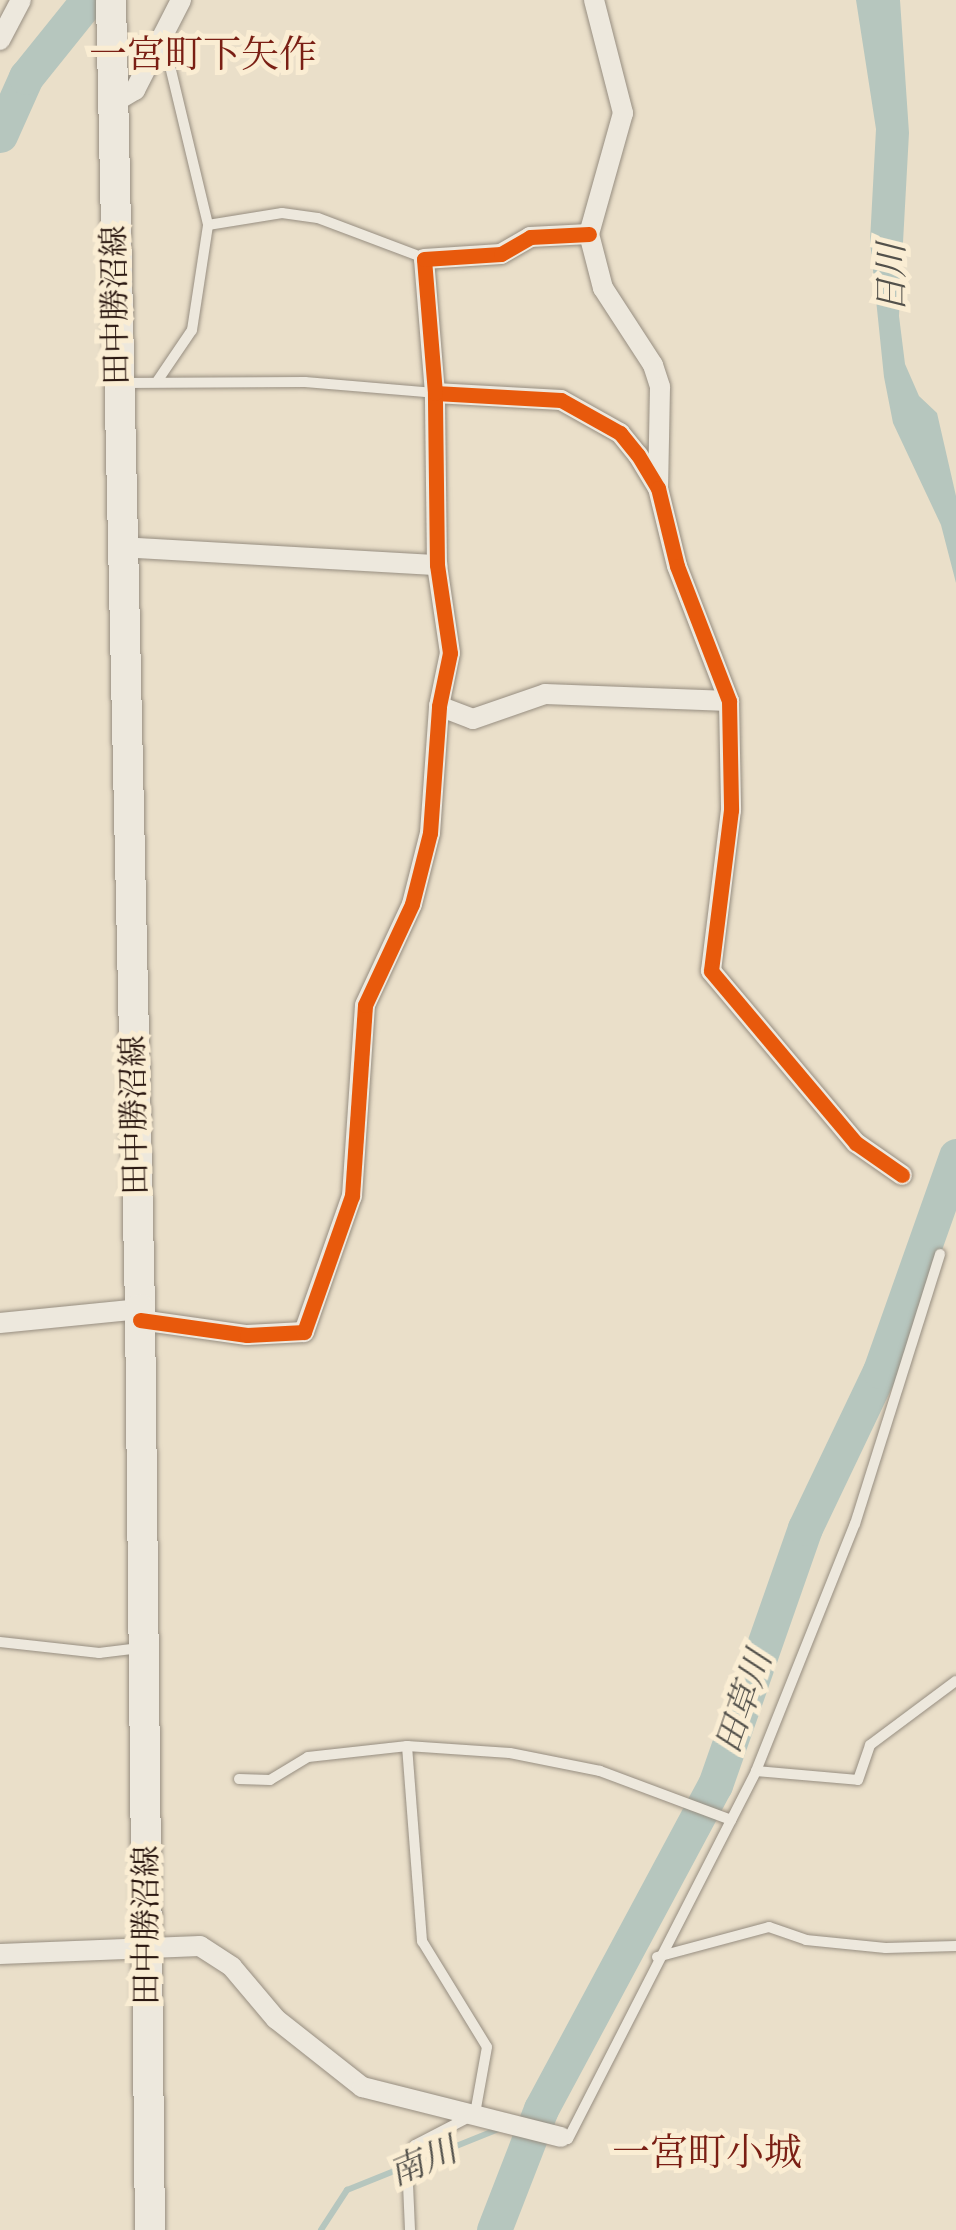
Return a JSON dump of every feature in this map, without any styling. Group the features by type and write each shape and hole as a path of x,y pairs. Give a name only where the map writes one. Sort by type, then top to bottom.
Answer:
{"main road":[{"name":"田中勝沼線","path":"111,0 146,1646 150,2230"}],"street":[{"path":"0,40 21,0"},
{"path":"113,103 135,90 181,0"},
{"path":"594,0 623,113 589,234 603,288 653,365 660,387 658,488 676,566 729,701 730,810 711,971 856,1142 902,1176"},
{"path":"0,1323 140,1314 246,1335 304,1332 352,1196 365,1005 412,904 430,833 439,706 450,653 437,565 435,394 424,259 501,254 530,237 589,234"},
{"path":"435,394 560,400 589,412 620,433 658,488"},
{"path":"121,547 437,565"},
{"path":"439,706 473,719 545,694 729,701"},
{"path":"0,1954 200,1946 232,1967 276,2019 362,2088 561,2137"}],"lane":[{"path":"158,380 192,330 208,225 162,36"},
{"path":"208,225 282,213 318,218 424,259"},
{"path":"117,383 305,382 435,394"},
{"path":"561,2137 568,2139 657,1957 756,1771 854,1524 940,1254"},
{"path":"0,1642 99,1653 146,1646"},
{"path":"756,1771 858,1780 870,1745 956,1680"},
{"path":"239,1779 270,1780 308,1757 408,1746 510,1753 682,1798 728,1819"},
{"path":"408,1746 422,1942 487,2047 482,2116 415,2145 408,2184 410,2230"},
{"path":"657,1957 769,1927 806,1940 870,1947 956,1946"}],"water":[{"name":"日川","path":"856,0 900,0 909,133 899,316 905,364 919,396 937,413 956,496 956,583 941,525 893,423 884,377 870,241 876,129"}],"waterway":[{"path":"0,135 26,77 88,0"},
{"name":"田草川","path":"494,2230 541,2109 715,1785 805,1528 880,1371 956,1156"},
{"name":"南川","path":"517,2121 541,2109"},
{"path":"321,2230 347,2190 501,2128"}],"cycle path":[{"path":"140,1320 247,1335 304,1332 352,1196 365,1005 412,904 430,833 439,706 450,653 437,565 435,393 424,259 501,254 530,237 589,234"},
{"path":"435,393 561,400 620,433 658,488 677,566 729,701 731,810 711,971 856,1143 902,1175"}],"district":[{"name":"一宮町下矢作","path":"203,56"},
{"name":"一宮町小城","path":"707,2154"}]}
